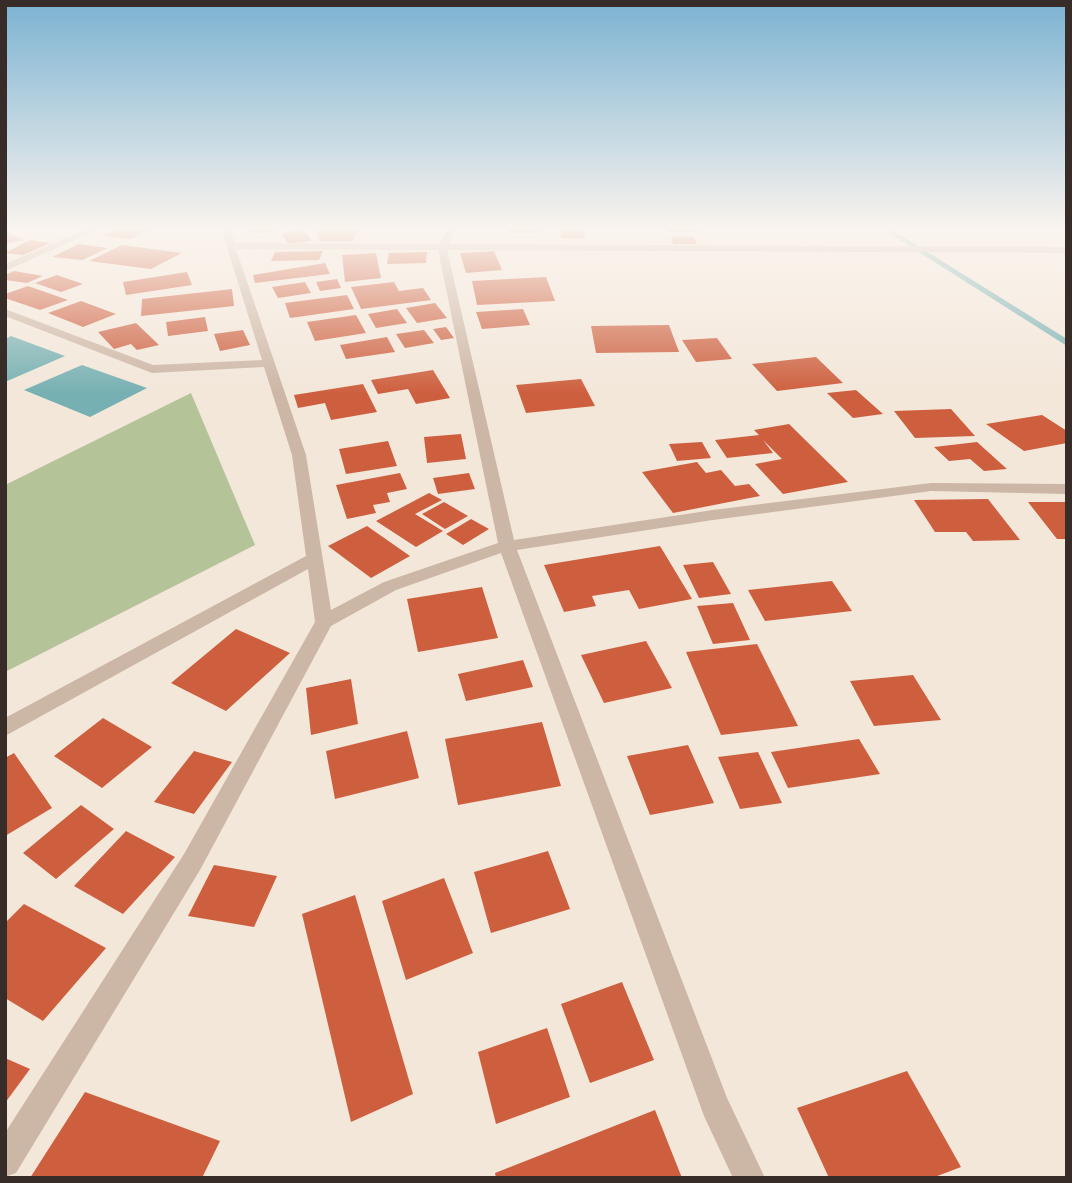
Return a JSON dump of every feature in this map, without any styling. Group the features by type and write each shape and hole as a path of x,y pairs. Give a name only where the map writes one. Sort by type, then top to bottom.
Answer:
{"street":[{"path":"244,283 299,455 324,622"},
{"path":"450,283 507,546 715,1105 748,1178"},
{"path":"5,312 152,369 269,363"},
{"path":"5,1162 192,862 324,622 390,586 507,546 713,515 932,487 1067,489"},
{"path":"5,727 314,558"}],"green space":[{"path":"191,393 255,545 5,672 5,485"}],"water":[{"path":"11,336 65,356 5,382 5,339"},
{"path":"82,365 147,388 90,417 24,390"}],"building":[{"path":"36,283 83,284 61,292"},
{"path":"123,283 192,285 126,295"},
{"path":"306,283 311,293 278,298 272,287"},
{"path":"317,283 339,283 341,288 320,291"},
{"path":"395,283 399,291 423,288 431,300 361,309 351,287"},
{"path":"472,283 548,283 555,301 477,305"},
{"path":"28,286 68,300 40,310 5,298 5,294"},
{"path":"232,289 234,306 141,316 142,299"},
{"path":"347,295 354,309 290,318 285,303"},
{"path":"81,301 116,314 83,327 48,313"},
{"path":"435,303 447,318 417,323 406,308"},
{"path":"397,309 407,323 376,328 368,314"},
{"path":"523,309 530,325 482,329 476,312"},
{"path":"356,315 366,333 315,341 307,322"},
{"path":"205,317 208,331 168,336 166,322"},
{"path":"136,323 159,345 137,350 131,344 114,349 98,332"},
{"path":"669,325 679,352 596,353 591,326"},
{"path":"446,327 454,338 441,340 433,329"},
{"path":"243,330 250,345 220,351 214,334"},
{"path":"424,330 434,343 405,348 396,334"},
{"path":"387,337 395,352 346,359 340,345"},
{"path":"717,338 732,359 696,362 682,340"},
{"path":"816,357 843,383 777,391 752,364"},
{"path":"433,370 450,398 416,404 408,389 378,394 371,380"},
{"path":"581,379 595,406 526,413 516,385"},
{"path":"363,384 377,412 331,420 325,403 298,408 294,395"},
{"path":"856,390 883,414 853,418 827,393"},
{"path":"951,409 975,436 915,438 894,411"},
{"path":"1042,415 1067,431 1067,443 1024,451 986,424"},
{"path":"789,424 848,482 783,494 755,464 782,459 763,440 773,453 727,458 715,440 759,435 754,430"},
{"path":"461,434 466,459 427,463 424,437"},
{"path":"388,441 397,466 346,474 339,449"},
{"path":"702,442 711,458 677,461 669,444"},
{"path":"977,442 1007,469 984,471 970,459 949,461 934,447"},
{"path":"697,462 706,473 721,470 735,486 749,484 760,496 673,513 642,472"},
{"path":"400,473 407,489 387,493 390,502 373,505 376,513 347,519 336,485"},
{"path":"469,473 475,489 438,494 433,478"},
{"path":"429,493 442,500 415,514 443,531 416,547 376,521"},
{"path":"988,499 1020,540 973,541 966,532 935,532 914,500"},
{"path":"444,502 468,516 445,529 422,514"},
{"path":"1028,502 1067,502 1067,539 1057,539"},
{"path":"471,519 489,529 463,545 446,534"},
{"path":"367,526 410,556 371,578 328,546"},
{"path":"660,546 692,599 639,609 629,590 592,596 596,606 564,612 544,565"},
{"path":"713,562 731,594 699,598 683,565"},
{"path":"832,581 852,611 765,621 748,590"},
{"path":"482,587 498,638 418,652 407,599"},
{"path":"733,603 750,640 713,644 697,606"},
{"path":"236,629 290,653 226,711 171,683"},
{"path":"646,641 672,688 604,703 581,655"},
{"path":"757,644 798,726 721,735 686,652"},
{"path":"523,660 533,687 466,701 458,674"},
{"path":"913,675 941,720 874,726 850,681"},
{"path":"351,679 358,724 311,735 306,688"},
{"path":"103,718 152,747 102,788 54,756"},
{"path":"542,722 561,786 458,805 445,739"},
{"path":"407,731 419,778 335,799 326,751"},
{"path":"859,739 880,774 788,788 771,752"},
{"path":"688,745 714,803 650,815 627,756"},
{"path":"194,751 232,762 194,814 154,802"},
{"path":"758,752 782,803 740,809 718,757"},
{"path":"14,753 52,808 5,836 5,758"},
{"path":"81,805 114,829 56,879 23,853"},
{"path":"126,831 175,857 123,914 74,886"},
{"path":"548,851 570,909 491,933 474,872"},
{"path":"214,865 277,876 254,927 188,916"},
{"path":"444,878 473,953 406,980 382,901"},
{"path":"355,895 413,1094 351,1122 302,914"},
{"path":"24,904 106,948 43,1021 5,998 5,923"},
{"path":"622,982 654,1060 590,1083 561,1004"},
{"path":"547,1028 570,1097 496,1124 478,1052"},
{"path":"5,1058 30,1069 5,1103"},
{"path":"907,1071 961,1167 932,1178 829,1178 797,1108"},
{"path":"85,1092 220,1141 202,1178 30,1178"},
{"path":"655,1110 682,1178 496,1178 495,1173"}],"waterway":[{"path":"972,283 1067,343"}]}
